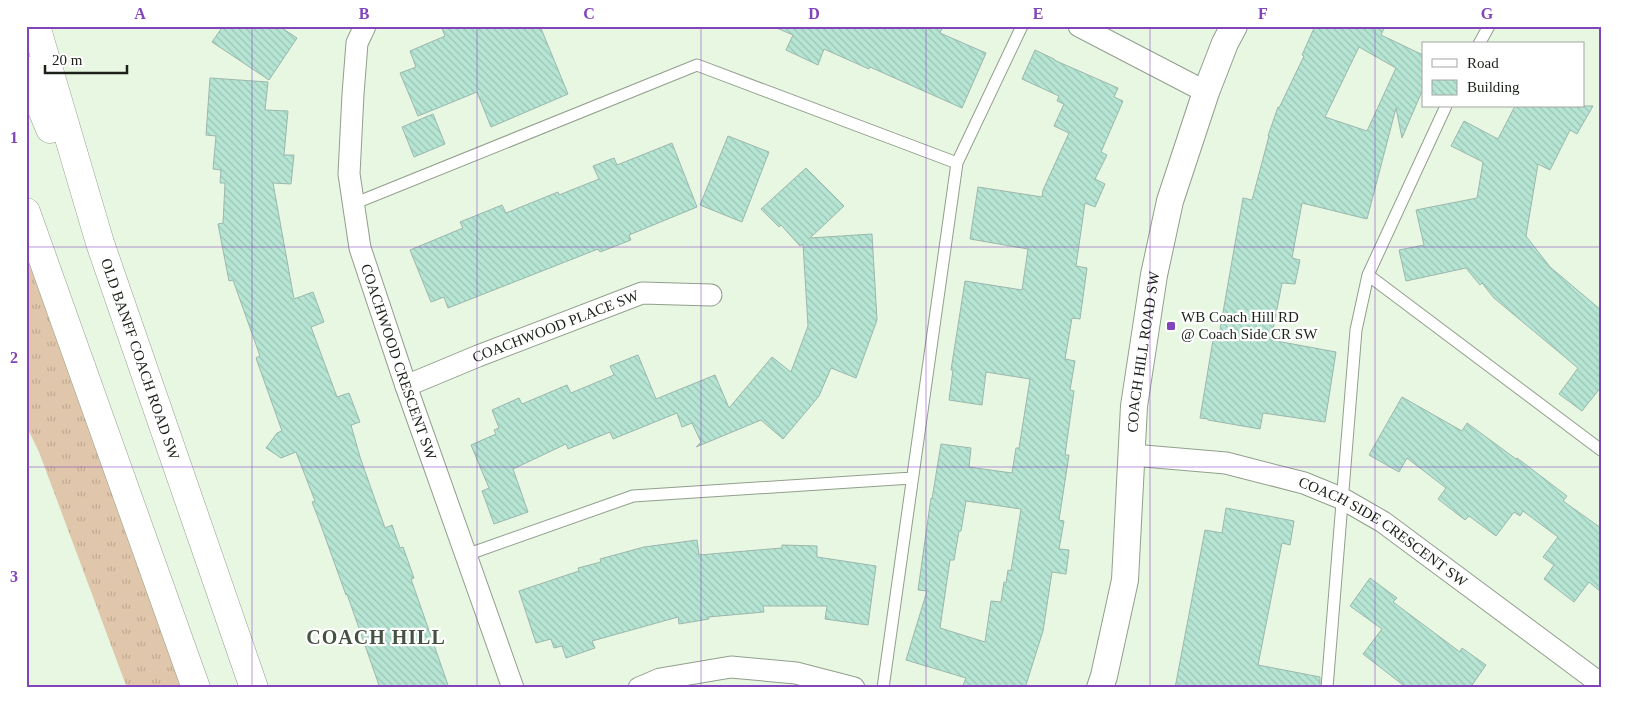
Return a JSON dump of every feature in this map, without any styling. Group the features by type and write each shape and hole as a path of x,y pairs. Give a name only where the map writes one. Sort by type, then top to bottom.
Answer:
{"main road":[{"name":"OLD BANFF COACH ROAD SW","path":"36,26 100,243 254,688"},
{"path":"26,70 64,164 100,243"},
{"path":"26,212 196,688"}],"street":[{"name":"COACHWOOD CRESCENT SW","path":"364,26 357,43 349,174 360,248 406,386 513,688"},
{"path":"1079,26 1206,92"},
{"name":"COACH HILL ROAD SW","path":"1100,688 1125,580 1134,406 1154,275 1170,201 1206,92 1225,43 1234,26"},
{"name":"COACHWOOD PLACE SW","path":"406,386 478,356 642,293 711,295"},
{"name":"COACH SIDE CRESCENT SW","path":"1132,454 1226,463 1304,483 1343,499 1383,522 1601,684"},
{"path":"639,688 660,679 732,667 796,673 854,688"}],"lane":[{"path":"883,688 957,163 1022,26"},
{"path":"1480,42 1489,26"},
{"path":"353,204 698,65 957,163"},
{"path":"1327,688 1356,330 1368,275 1445,108"},
{"path":"1368,275 1601,450"},
{"path":"466,556 633,496 912,478"}],"green space":[{"path":"26,244 181,688 127,688 39,452 26,425"}],"building":[{"path":"223,26 279,26 297,38 269,80 212,42"},
{"path":"441,26 540,26 568,94 491,127 477,92 418,116 400,73 416,67 410,51 445,36"},
{"path":"772,26 943,26 940,33 986,53 962,108 870,67 869,69 824,49 818,65 786,50 793,35"},
{"path":"1315,26 1385,26 1381,35 1422,55 1422,91 1402,138 1396,108 1367,219 1302,203 1292,258 1300,260 1295,284 1282,283 1271,340 1336,352 1325,422 1263,413 1260,429 1200,418 1213,340 1218,341 1243,198 1252,200 1268,136 1278,107 1304,56 1302,55","holes":["1359,47 1396,68 1367,131 1325,117"]},
{"path":"1035,50 1118,88 1114,97 1123,101 1101,152 1107,155 1095,179 1105,184 1095,207 1085,203 1076,266 1087,268 1080,319 1072,318 1065,359 1075,361 1070,390 1074,391 1065,455 1069,455 1059,520 1064,521 1059,549 1069,550 1066,574 1052,572 1043,631 1025,688 962,688 966,678 906,660 927,591 918,590 941,444 971,448 969,467 1012,473 1016,448 1019,448 1030,379 986,372 982,405 949,400 953,370 951,370 965,281 1022,290 1028,249 970,239 978,187 1042,197 1043,190 1069,133 1054,126 1064,104 1057,101 1059,96 1022,79","holes":["966,501 1021,509 1011,571 1008,570 1006,583 1004,582 1001,602 991,601 985,642 940,628 950,560 954,560"]},
{"path":"210,78 268,82 265,110 288,111 284,155 294,155 291,184 273,183 294,299 313,292 324,322 311,327 337,397 349,393 360,422 351,425 360,457 385,528 392,525 400,548 403,547 414,578 411,579 449,688 380,688 312,502 315,501 296,452 281,458 266,448 277,433 282,431 256,358 260,356 233,280 229,281 218,224 223,223 225,183 220,183 221,170 213,169 216,136 206,135"},
{"path":"1584,106 1593,106 1577,134 1570,130 1550,170 1538,164 1526,236 1550,267 1601,310 1601,387 1582,411 1559,394 1578,368 1494,298 1466,268 1406,281 1399,250 1424,245 1416,210 1477,198 1483,162 1451,146 1464,121 1498,139 1514,108 1584,108"},
{"path":"433,114 445,144 414,157 402,127"},
{"path":"728,136 769,152 742,222 700,205"},
{"path":"672,143 697,207 629,235 631,240 600,252 598,249 448,308 444,297 431,302 410,250 463,228 460,222 502,205 506,213 558,192 559,195 599,179 593,166 614,158 617,165"},
{"path":"806,168 844,206 810,238 872,234 877,320 856,378 831,368 819,396 783,439 761,420 696,447 701,442 692,423 682,427 677,413 613,439 610,432 568,449 566,444 513,469 528,512 494,524 482,491 489,488 471,445 496,434 494,430 499,428 492,410 519,398 522,404 567,385 571,393 614,375 610,366 638,355 656,399 715,375 729,408 772,357 791,372 808,326 803,244 800,246 781,225 779,227 761,209"},
{"path":"1402,397 1462,431 1467,423 1567,496 1563,501 1601,528 1601,592 1589,582 1574,602 1544,579 1554,565 1543,557 1558,537 1523,511 1520,516 1514,512 1496,536 1469,516 1465,520 1438,499 1446,488 1407,458 1399,472 1369,455"},
{"path":"1226,508 1294,521 1290,545 1282,543 1258,665 1320,677 1320,688 1175,688 1205,530 1222,533"},
{"path":"697,540 699,555 782,548 782,545 817,546 817,557 876,566 868,625 825,619 827,606 763,606 764,612 708,617 709,619 679,624 678,617 592,641 595,648 566,658 562,646 554,648 551,639 536,643 519,591 579,571 578,568 601,562 600,559 644,547"},
{"path":"1370,578 1397,598 1393,602 1460,652 1462,648 1486,665 1470,688 1407,688 1363,654 1382,629 1350,606"}],"place":[{"name":"WB Coach Hill RD @ Coach Side CR SW","path":"1171,326"}],"district":[{"name":"COACH HILL","path":"376,637"}]}
